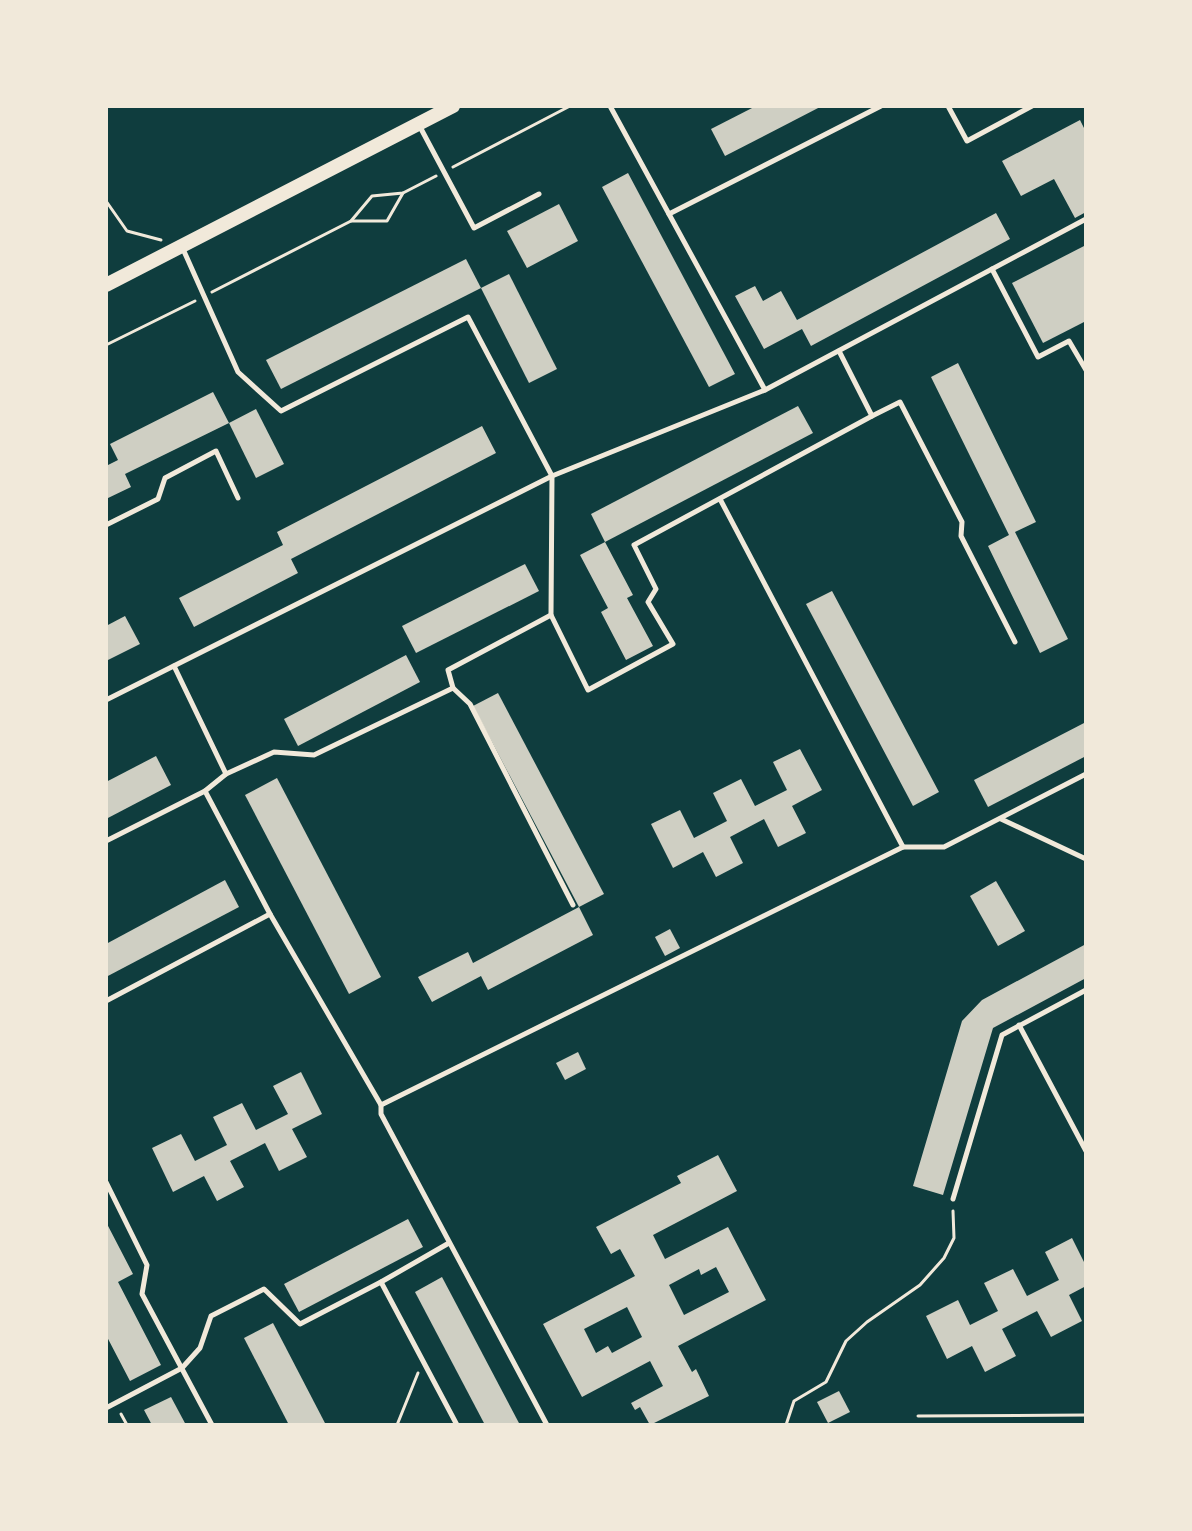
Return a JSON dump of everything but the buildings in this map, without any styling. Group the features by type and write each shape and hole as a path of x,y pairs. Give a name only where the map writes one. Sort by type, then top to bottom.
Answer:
{"main road":[{"path":"106,285 451,106"}],"lane":[{"path":"610,106 765,390"},
{"path":"669,214 881,106"},
{"path":"948,106 967,141 1032,106"},
{"path":"418,124 474,228 539,194"},
{"path":"106,700 552,476 765,390 1086,219"},
{"path":"182,246 238,372 281,411 468,317 552,476 551,615 588,690 673,644 648,602 656,589 634,545 900,402 962,522 961,536 1015,642"},
{"path":"992,269 1038,357 1069,341 1086,370"},
{"path":"839,351 872,416"},
{"path":"106,525 158,499 165,478 216,451 238,498"},
{"path":"720,499 903,847"},
{"path":"551,615 448,670 453,688 470,704 573,905"},
{"path":"174,666 226,774"},
{"path":"106,841 205,791 226,774 274,752 314,755 453,688"},
{"path":"381,1105 903,847 944,847 1086,774"},
{"path":"205,791 270,914 381,1105 381,1114 547,1425"},
{"path":"1001,819 1086,859"},
{"path":"106,1001 270,914"},
{"path":"953,1199 1002,1035 1086,990"},
{"path":"1019,1025 1086,1151"},
{"path":"106,1182 147,1265 142,1294 212,1425"},
{"path":"106,1408 182,1368 200,1348 211,1316 264,1289 300,1324 449,1243"},
{"path":"381,1282 457,1425"}],"path":[{"path":"106,345 351,221 372,196 403,193 570,106"},
{"path":"351,221 387,221 403,193"},
{"path":"106,201 127,231 182,246"},
{"path":"786,1425 794,1401 826,1382 846,1341 867,1322 920,1285 944,1258 954,1238 953,1199"},
{"path":"397,1425 423,1361"},
{"path":"918,1416 1086,1415"}]}
